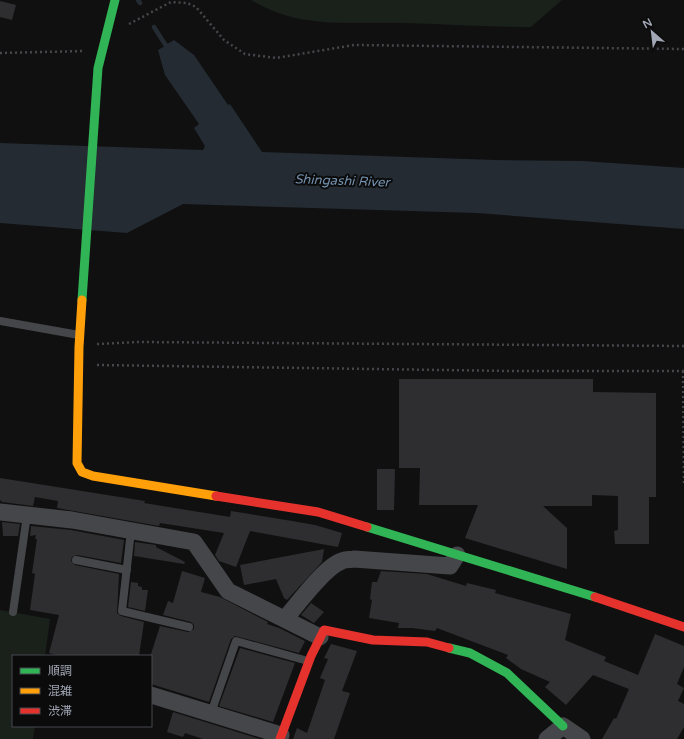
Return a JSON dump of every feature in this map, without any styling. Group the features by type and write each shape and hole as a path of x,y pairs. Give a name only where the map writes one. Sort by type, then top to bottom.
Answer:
{"street":[{"path":"115,0 100,54 80,331 77,463 82,472 93,476 318,512 572,589 684,627"},
{"path":"0,512 72,520 194,542 228,591 320,636"},
{"path":"285,619 321,577 333,566 342,561 354,559 450,566 457,555"},
{"path":"152,695 211,713 281,737 309,661 324,630 373,640 427,642 470,653 507,672 563,726 582,739"},
{"path":"548,739 563,726"}],"lane":[{"path":"0,321 80,331"},
{"path":"13,612 27,515"},
{"path":"131,531 122,611 189,628"},
{"path":"76,560 127,570"},
{"path":"211,713 236,641 309,661"}],"path":[{"path":"109,25 123,26 171,2 187,3 196,7 224,40 245,54 276,58 354,45 684,49"},
{"path":"0,53 100,54"},
{"path":"95,344 145,342 684,346"},
{"path":"79,361 98,365 224,368 510,371 684,370 684,484"}],"shaded area":[{"path":"251,0 562,0 531,27 499,27 402,23 343,23 306,20 269,10"},
{"path":"0,610 50,619 45,655 12,655 12,727 35,727 33,739 0,739"}],"water":[{"name":"Shingashi River","path":"174,40 194,55 228,105 230,104 262,152 495,160 583,161 684,168 684,229 477,213 183,204 127,233 0,223 0,143 203,150 205,146 194,128 199,124 165,75 158,50 165,46 168,48 167,44"}],"building":[{"path":"0,1 16,5 12,20 0,17"},
{"path":"399,379 593,379 593,392 656,393 656,497 649,497 649,544 615,544 614,531 618,530 618,496 592,495 592,506 543,506 567,528 567,569 465,538 478,505 419,505 420,468 399,468"},
{"path":"377,469 395,469 394,510 377,510"},
{"path":"0,478 145,501 144,503 230,517 231,511 315,525 342,533 338,547 250,531 236,567 219,561 215,555 224,533 160,523 159,526 57,508 58,501 35,497 33,506 2,502 0,500"},
{"path":"2,522 20,524 18,536 3,536"},
{"path":"31,526 71,530 124,540 121,563 77,555 72,557 71,561 75,565 119,574 117,613 121,616 144,622 139,655 56,655 49,653 59,615 30,610 35,574 32,573 37,539 35,539 36,535 30,536"},
{"path":"135,542 156,545 156,547 185,562 184,564 134,556"},
{"path":"324,549 322,562 287,600 284,598 276,579 244,585 240,565"},
{"path":"182,571 205,578 201,592 220,597 268,622 267,624 279,628 305,641 299,653 235,636 231,639 209,702 152,684 151,654 160,626 188,632 194,629 194,625 191,622 163,615 168,601 173,603"},
{"path":"381,571 427,574 466,586 467,583 496,590 495,593 571,614 565,640 606,657 604,661 638,675 655,634 684,646 684,667 677,684 684,688 678,701 684,704 684,727 677,739 602,739 614,718 616,719 629,689 593,675 566,705 545,687 550,682 521,669 506,658 508,655 437,628 435,631 398,628 399,623 369,618 372,600 370,599 372,582 377,582"},
{"path":"131,582 138,583 138,586 142,587 142,590 148,590 145,611 128,607"},
{"path":"311,603 324,612 314,623 301,615"},
{"path":"331,644 357,651 342,691 350,693 334,739 293,739 297,728 307,733 325,680 320,678 328,659 324,658"},
{"path":"240,648 295,663 273,722 219,706"},
{"path":"173,712 260,739 203,739 185,733 183,737 167,732"}],"waterway":[{"path":"154,27 170,52"}],"traffic: fast":[{"path":"82,300 98,68 115,0"},
{"path":"367,527 595,597"},
{"path":"449,648 470,653 507,673 563,726"}],"traffic: slow":[{"path":"82,300 79,347 77,463 82,472 93,476 216,496"}],"traffic: jam":[{"path":"216,496 318,512 367,527"},
{"path":"595,597 684,627"},
{"path":"280,739 311,656 324,630 373,640 427,642 449,648"}]}
